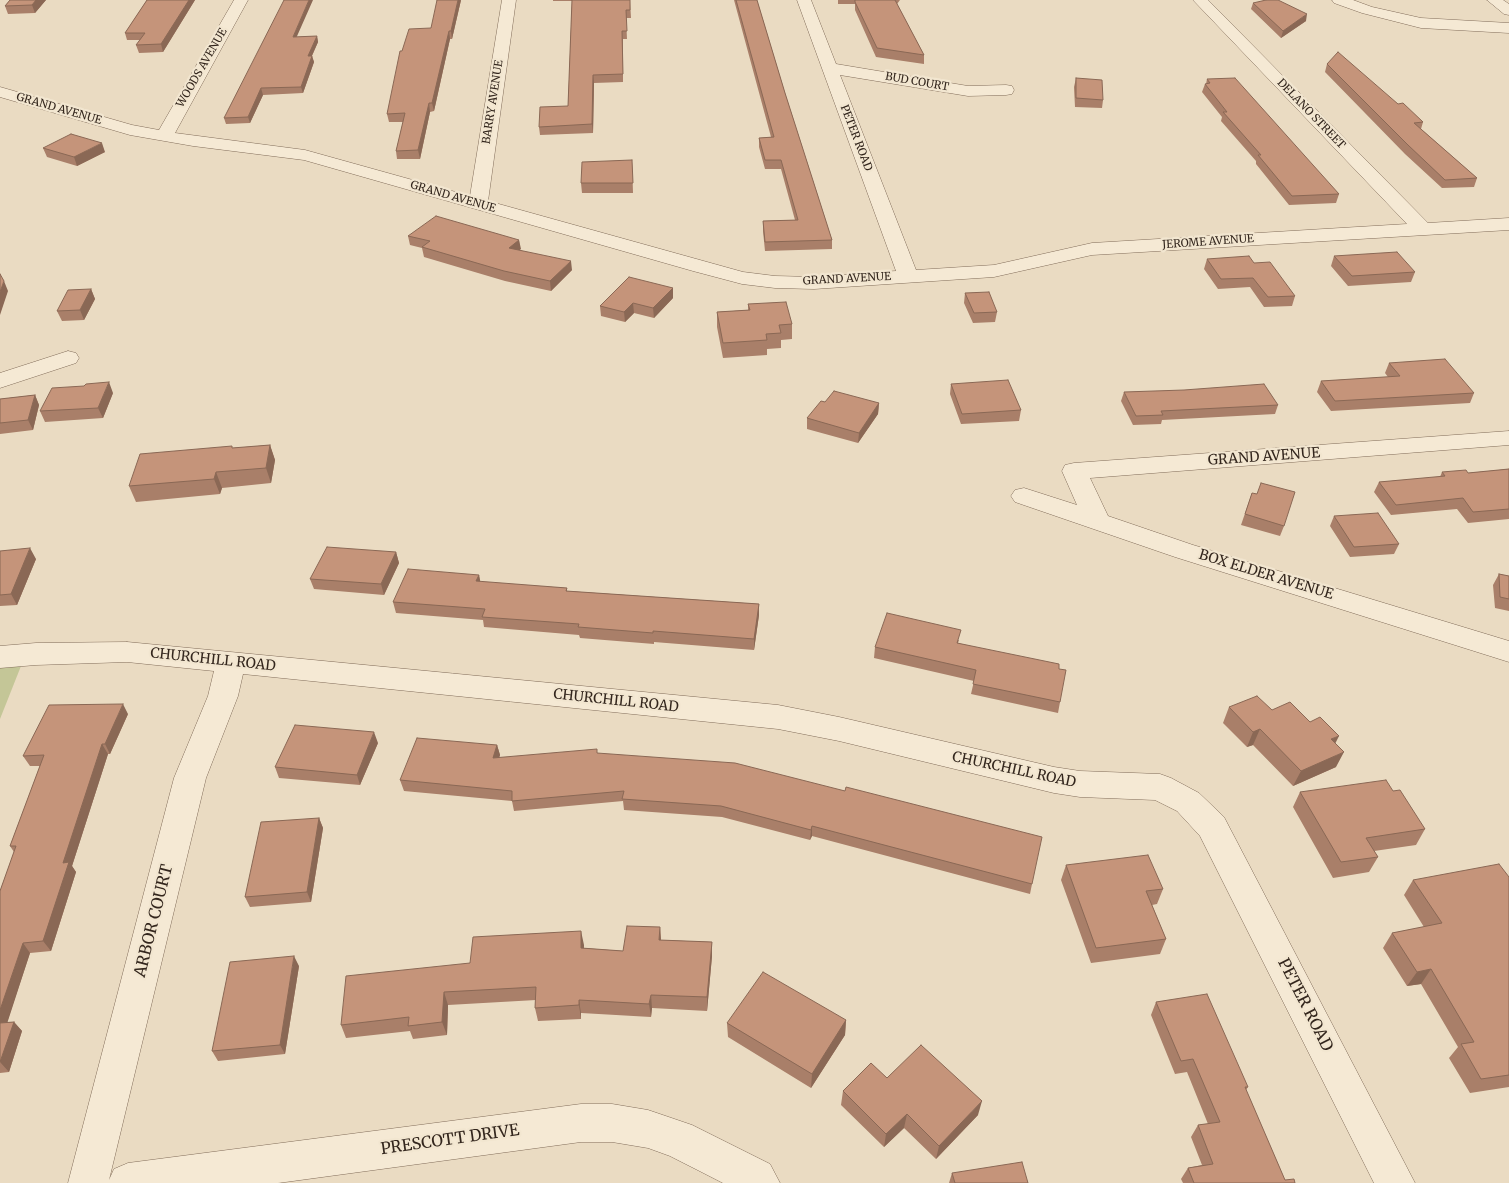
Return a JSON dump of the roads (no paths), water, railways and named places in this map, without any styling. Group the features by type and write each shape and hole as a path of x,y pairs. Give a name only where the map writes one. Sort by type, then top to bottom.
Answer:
{"street":[{"name":"WOODS AVENUE","path":"164,136 241,0"},
{"name":"BARRY AVENUE","path":"478,204 509,0"},
{"name":"PETER ROAD","path":"804,0 908,276"},
{"name":"DELANO STREET","path":"1200,0 1422,229"},
{"path":"1339,0 1398,18 1428,24 1509,28"},
{"path":"1494,0 1509,10"},
{"name":"BUD COURT","path":"829,68 968,91 1006,90"},
{"name":"GRAND AVENUE","path":"0,92 130,130 305,155 742,278 814,282 908,276"},
{"name":"JEROME AVENUE","path":"908,276 994,271 1092,249 1509,224"},
{"path":"0,381 68,358"},
{"name":"GRAND AVENUE","path":"1098,522 1074,471 1509,438"},
{"name":"BOX ELDER AVENUE","path":"1024,496 1098,522 1509,652"},
{"name":"CHURCHILL ROAD","path":"0,657 36,654 127,652 778,717 839,729 1054,780 1080,784 1160,787 1188,802 1212,827"},
{"name":"ARBOR COURT","path":"88,1183 190,778 224,696 231,662"},
{"name":"PETER ROAD","path":"1212,827 1395,1183"},
{"name":"PRESCOTT DRIVE","path":"128,1183 581,1123 612,1124 648,1130 678,1139 756,1178 760,1183"}]}
